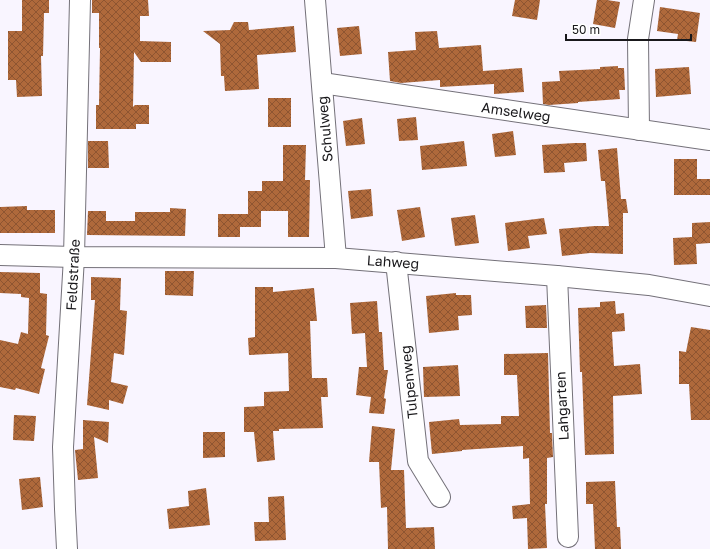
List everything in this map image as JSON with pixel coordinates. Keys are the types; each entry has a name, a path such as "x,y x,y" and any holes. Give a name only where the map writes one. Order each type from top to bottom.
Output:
{"street":[{"name":"Feldstraße","path":"67,549 63,447 74,257 80,0"},
{"name":"Schulweg","path":"315,0 336,258"},
{"path":"639,130 638,40 644,0"},
{"name":"Amselweg","path":"322,83 710,140"},
{"name":"Lahweg","path":"0,255 74,257 336,258 557,276 649,286 710,296"},
{"name":"Tulpenweg","path":"396,262 418,461 440,497"},
{"name":"Lahgarten","path":"557,276 568,537"}],"building":[{"path":"22,0 49,0 49,13 44,13 43,56 41,56 42,96 17,97 16,80 8,80 8,31 22,31"},
{"path":"92,0 148,0 149,16 140,16 140,41 171,42 171,62 141,62 134,52 133,107 135,105 149,105 149,124 136,124 136,129 96,129 96,105 99,105 99,13 92,13"},
{"path":"515,0 540,0 537,20 512,16"},
{"path":"597,0 620,2 615,28 593,24"},
{"path":"660,7 700,13 696,42 677,40 678,34 657,31"},
{"path":"234,22 248,22 249,30 294,26 296,52 257,55 259,89 225,91 224,76 221,76 220,44 203,31 230,30"},
{"path":"359,26 362,54 340,56 337,28"},
{"path":"437,31 439,48 481,45 483,71 522,68 524,92 494,94 494,84 440,87 440,80 401,83 390,81 388,52 416,50 415,32"},
{"path":"618,66 618,68 624,68 625,90 619,90 620,99 549,105 543,104 542,82 560,81 559,71 600,69 600,67"},
{"path":"689,67 691,94 656,97 655,69"},
{"path":"268,98 291,98 291,127 268,127"},
{"path":"416,117 418,140 399,141 397,119"},
{"path":"362,118 365,144 346,146 343,121"},
{"path":"513,131 516,155 495,157 492,134"},
{"path":"88,141 108,141 109,168 88,168"},
{"path":"464,141 467,166 422,170 420,146"},
{"path":"586,143 587,161 564,163 565,172 544,173 542,145"},
{"path":"283,145 306,145 305,180 310,180 309,237 288,237 288,211 261,211 261,227 240,227 240,237 218,237 218,214 248,214 248,191 262,191 262,181 283,181"},
{"path":"617,148 621,199 626,199 628,213 623,213 623,254 590,253 562,256 559,229 609,226 605,181 601,181 598,150"},
{"path":"674,159 697,159 697,179 710,179 710,195 674,195"},
{"path":"371,189 373,216 351,219 348,191"},
{"path":"27,206 27,210 55,210 55,233 0,233 0,207"},
{"path":"420,207 425,237 402,241 397,210"},
{"path":"170,208 186,209 185,236 87,235 88,211 106,211 106,221 135,221 135,212 170,212"},
{"path":"475,215 479,243 455,246 451,218"},
{"path":"544,218 547,234 528,236 530,248 508,251 505,223"},
{"path":"710,222 710,243 696,244 697,264 674,265 673,238 692,237 692,223"},
{"path":"165,271 194,271 193,296 165,295"},
{"path":"0,272 40,273 40,293 47,294 46,335 49,336 41,368 45,369 39,394 16,388 15,390 0,387 0,340 18,344 21,332 28,334 29,298 21,297 21,294 0,293"},
{"path":"91,277 121,278 120,310 127,311 124,355 114,353 111,382 128,386 123,404 109,400 109,410 87,405 95,300 91,300"},
{"path":"255,287 273,287 273,292 314,288 317,321 310,321 312,378 327,378 328,397 321,397 323,428 279,429 279,431 273,431 275,460 257,462 254,432 244,432 244,407 264,406 264,392 289,391 288,353 249,355 248,338 255,337"},
{"path":"456,293 456,295 471,295 472,315 458,316 459,330 429,333 426,296"},
{"path":"377,301 379,332 382,332 384,370 388,370 384,398 386,399 384,414 369,413 371,397 356,395 359,367 367,367 365,333 352,334 350,303"},
{"path":"615,301 616,314 624,313 625,331 612,332 614,366 640,364 642,394 613,396 614,454 585,455 578,308 600,307 600,302"},
{"path":"546,305 547,328 526,328 525,306"},
{"path":"691,327 710,330 710,420 691,420 689,384 679,384 679,351 686,352"},
{"path":"548,353 550,433 552,433 553,457 547,458 547,504 545,504 547,548 528,549 527,518 513,519 512,506 530,504 529,458 523,459 523,446 462,450 432,454 429,422 459,419 460,425 501,424 501,416 519,416 517,375 504,375 504,354"},
{"path":"458,365 460,396 424,397 423,367"},
{"path":"14,415 36,416 34,441 13,440"},
{"path":"83,420 109,422 108,443 94,437 98,478 78,480 75,450 83,449"},
{"path":"372,426 395,429 391,470 404,470 406,528 434,527 435,549 388,549 387,507 381,508 379,462 369,462"},
{"path":"203,432 225,432 225,457 203,458"},
{"path":"40,477 43,507 22,510 19,479"},
{"path":"615,481 617,527 620,527 621,549 595,549 593,504 586,504 586,482"},
{"path":"206,488 210,525 169,529 167,509 189,506 188,491"},
{"path":"284,496 286,540 255,541 254,522 269,522 268,497"}]}
